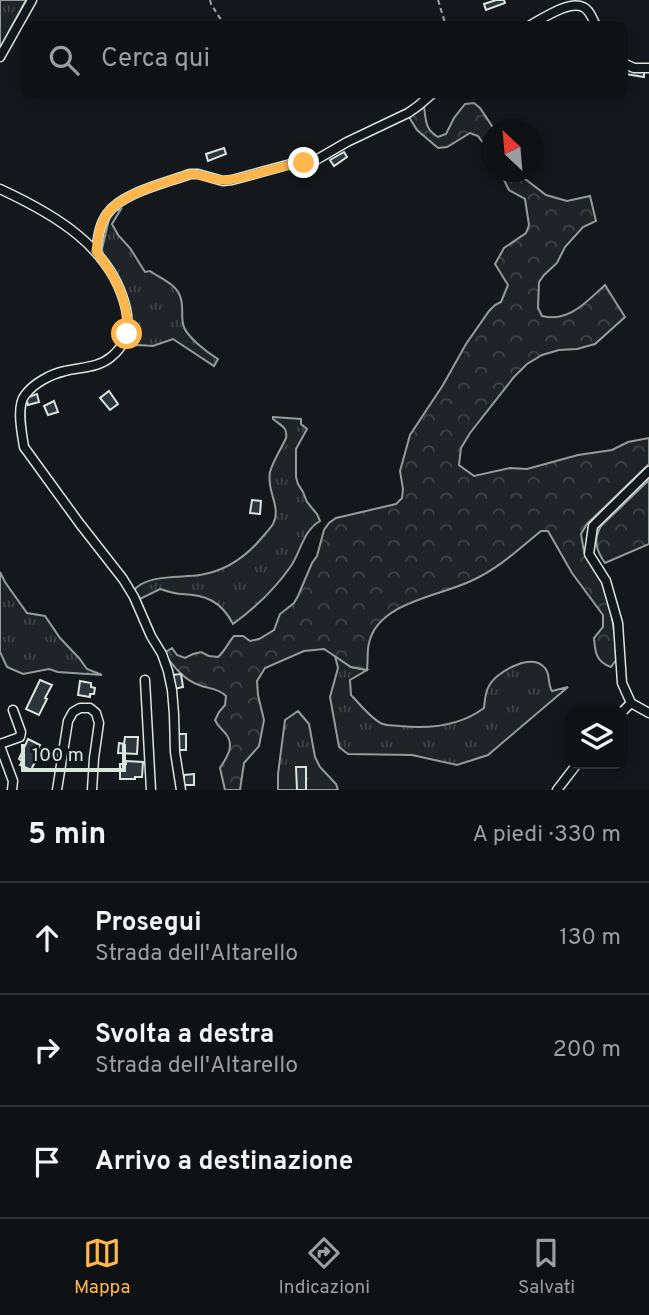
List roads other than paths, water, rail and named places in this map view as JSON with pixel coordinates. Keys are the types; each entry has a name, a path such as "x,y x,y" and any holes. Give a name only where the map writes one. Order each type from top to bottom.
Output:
{"street":[{"path":"0,57 32,0"},
{"path":"538,21 566,6 576,5 590,13 594,21"},
{"path":"628,65 649,68"},
{"path":"96,251 100,226 107,213 130,196 190,174 223,181 286,164 316,160 408,113 427,98"},
{"path":"0,189 70,229 96,251 120,288 128,320 127,334 121,346 102,363 50,376 25,394 20,410 24,447 123,579 162,654 172,690 175,752 181,790"},
{"path":"649,471 593,526 589,554 606,581 618,623 622,683 631,704 649,713"},
{"path":"145,680 151,790"},
{"path":"57,790 68,721 73,712 80,708 89,708 96,713 99,723 92,790"},
{"path":"12,790 13,781 0,745 20,737 21,732 13,710"},
{"path":"557,790 573,769"}]}
